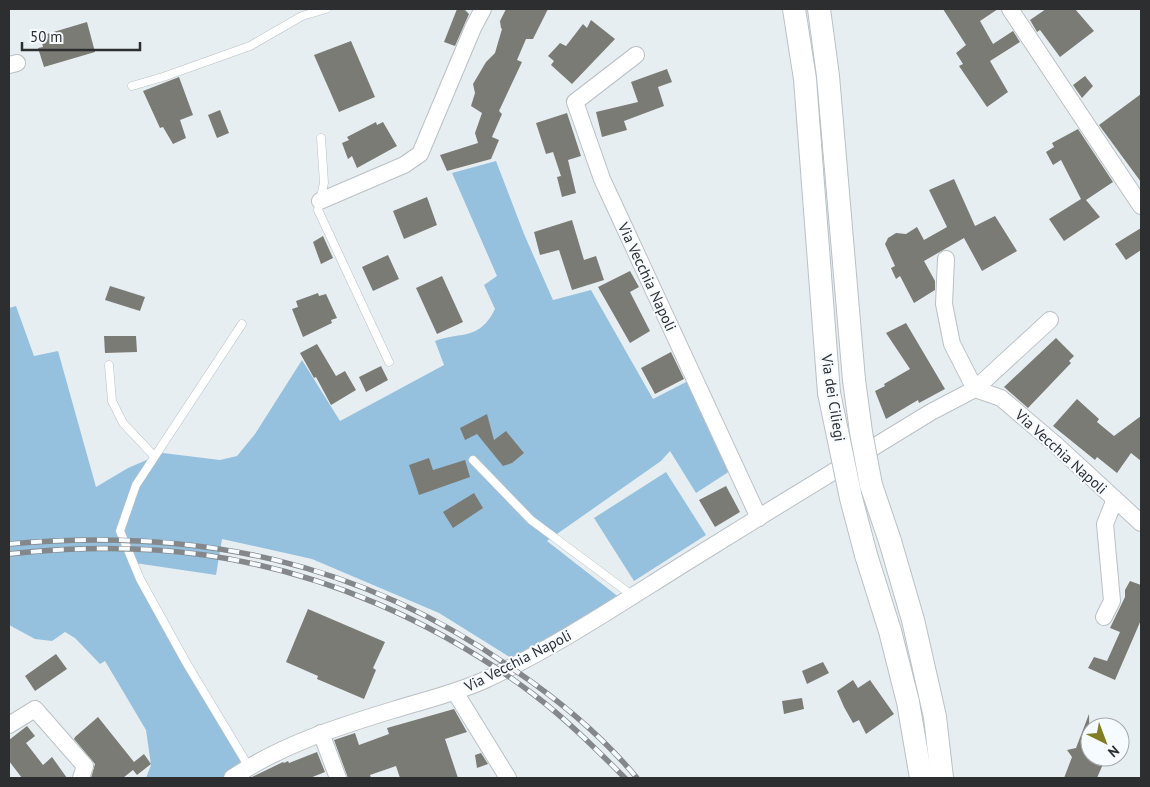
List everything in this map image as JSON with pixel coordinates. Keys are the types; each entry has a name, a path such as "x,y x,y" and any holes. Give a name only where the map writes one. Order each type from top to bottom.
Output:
{"main road":[{"name":"Via dei Ciliegi","path":"794,9 804,79 829,393 849,488 866,555 893,640 908,702 921,778"},
{"name":"Via dei Ciliegi","path":"819,9 828,76 860,432 871,485 890,541 913,620 933,707 942,778"}],"street":[{"path":"320,201 404,165 420,154 465,46 483,9"},
{"path":"1010,9 1141,206"},
{"name":"Via Vecchia Napoli","path":"636,55 575,102 602,179 759,518"},
{"path":"946,259 944,304 952,344 975,389"},
{"name":"Via Vecchia Napoli","path":"232,778 252,772 282,749 321,733 455,692 486,680 535,656 931,412 975,389 1050,320"},
{"name":"Via Vecchia Napoli","path":"975,389 1001,398 1055,444 1141,523"},
{"path":"1104,617 1112,601 1105,524 1115,500"},
{"path":"455,692 508,778"},
{"path":"9,725 35,709 85,766 81,778"},
{"path":"321,733 338,778"}],"lane":[{"path":"132,86 250,46 302,16 326,9"},
{"path":"321,138 324,183 318,210 389,362"},
{"path":"242,324 136,485 120,531 140,579 187,664 252,772"},
{"path":"109,366 112,401 123,423 154,456"},
{"path":"473,460 531,520 633,596"}],"shaded area":[{"path":"496,161 524,234 553,300 591,290 653,399 688,381 730,471 696,493 670,451 661,461 547,541 620,598 513,659 439,613 312,559 222,539 216,575 128,562 162,628 240,760 241,766 224,778 146,778 151,765 146,730 105,661 100,664 75,638 65,632 52,641 35,639 9,625 9,308 16,306 34,356 58,351 96,487 128,468 163,453 220,460 237,456 255,434 302,360 340,421 444,365 435,341 476,331 483,326 495,309 484,285 497,276 452,173"},
{"path":"666,472 706,535 634,581 594,518"}],"building":[{"path":"457,9 464,9 469,14 455,46 444,42"},
{"path":"506,9 548,9 533,39 526,39 517,60 522,62 499,111 502,114 492,137 499,140 491,159 447,171 440,155 478,143 475,133 482,113 471,106 475,93 473,84 486,62 495,53 502,29 500,21"},
{"path":"943,9 998,9 980,21 993,44 1013,31 1020,42 990,61 1008,92 987,107 959,66 963,64 956,53 966,45"},
{"path":"1046,9 1075,9 1094,31 1060,57 1040,30 1037,32 1030,20"},
{"path":"591,20 615,39 572,84 551,65 554,61 548,56 560,43 566,46 583,24 587,28"},
{"path":"87,22 95,52 44,67 38,48 43,47 40,36"},
{"path":"351,41 375,97 339,112 314,55"},
{"path":"667,69 672,82 658,87 664,106 624,121 627,130 602,137 596,112 638,102 631,82"},
{"path":"1085,76 1093,86 1082,98 1073,85"},
{"path":"179,77 193,115 180,120 186,138 173,144 163,127 160,128 143,91"},
{"path":"1141,94 1141,182 1099,125"},
{"path":"220,110 229,133 217,138 208,115"},
{"path":"567,113 581,156 568,160 576,193 562,197 557,177 561,176 553,152 546,154 536,123"},
{"path":"376,122 377,125 383,122 397,146 357,168 352,156 348,159 342,143 349,140 347,137"},
{"path":"1078,129 1113,182 1086,200 1100,217 1064,241 1049,219 1081,199 1061,160 1053,165 1046,152 1054,147 1052,143"},
{"path":"954,179 975,226 995,216 1017,251 982,271 964,238 924,261 935,281 935,290 914,303 900,276 896,279 891,268 895,266 885,244 888,238 896,233 906,234 917,227 924,240 947,227 929,190"},
{"path":"427,197 437,225 404,239 393,211"},
{"path":"572,220 584,260 596,256 604,280 572,290 559,250 540,255 534,232"},
{"path":"1141,228 1141,250 1126,260 1115,244"},
{"path":"323,236 333,258 321,264 313,242"},
{"path":"388,255 399,279 373,291 362,267"},
{"path":"630,271 639,287 630,292 650,331 630,343 598,287"},
{"path":"442,276 463,322 437,334 416,288"},
{"path":"110,286 145,297 140,311 105,300"},
{"path":"318,293 319,296 326,294 337,318 331,320 332,323 303,337 292,309 298,307 296,301"},
{"path":"906,323 945,389 919,403 918,400 886,419 875,391 910,369 886,333"},
{"path":"104,336 136,336 137,352 105,353"},
{"path":"1056,338 1074,356 1069,361 1071,363 1028,408 1004,387"},
{"path":"317,344 336,376 345,371 356,390 331,405 300,353"},
{"path":"671,352 684,379 655,394 641,368"},
{"path":"381,366 388,380 366,392 359,377"},
{"path":"1077,399 1099,419 1097,422 1114,436 1141,416 1141,461 1131,453 1117,473 1097,457 1095,460 1053,426"},
{"path":"487,414 494,440 506,431 524,453 512,463 503,466 477,434 465,440 460,428"},
{"path":"429,458 433,470 465,460 470,477 419,495 409,465"},
{"path":"726,486 740,512 715,527 699,500"},
{"path":"474,493 483,508 453,528 443,512"},
{"path":"1130,581 1141,585 1141,620 1115,680 1088,668 1094,657 1107,661 1120,632 1110,628 1125,597 1125,590"},
{"path":"308,609 385,642 373,668 376,670 364,699 317,679 318,676 286,662"},
{"path":"56,654 67,669 35,691 25,676"},
{"path":"823,662 829,673 807,684 802,671"},
{"path":"853,680 858,688 870,680 894,714 866,734 859,720 853,723 837,691"},
{"path":"802,698 804,709 784,714 782,701"},
{"path":"454,709 467,732 445,739 458,778 400,778 396,766 370,775 371,778 348,778 334,740 355,733 359,745 389,734 387,728"},
{"path":"98,717 134,762 144,754 151,764 137,775 133,770 123,778 91,778 95,764 74,739"},
{"path":"27,726 35,736 26,743 43,765 52,757 67,778 22,778 9,761 9,740"},
{"path":"1080,738 1080,767 1102,767 1097,778 1064,778 1072,757 1067,750 1076,748"},
{"path":"317,752 325,772 310,778 250,778 283,762 288,761 289,763"},
{"path":"481,753 488,764 477,768 475,755"}],"railway":[{"path":"9,544 78,540 146,541 211,548 275,560 337,578 398,602 457,633 516,671 580,720 610,748 637,778"},
{"path":"9,554 107,549 181,552 249,563 336,587 418,623 458,644 496,668 533,694 557,714 625,778"}]}
